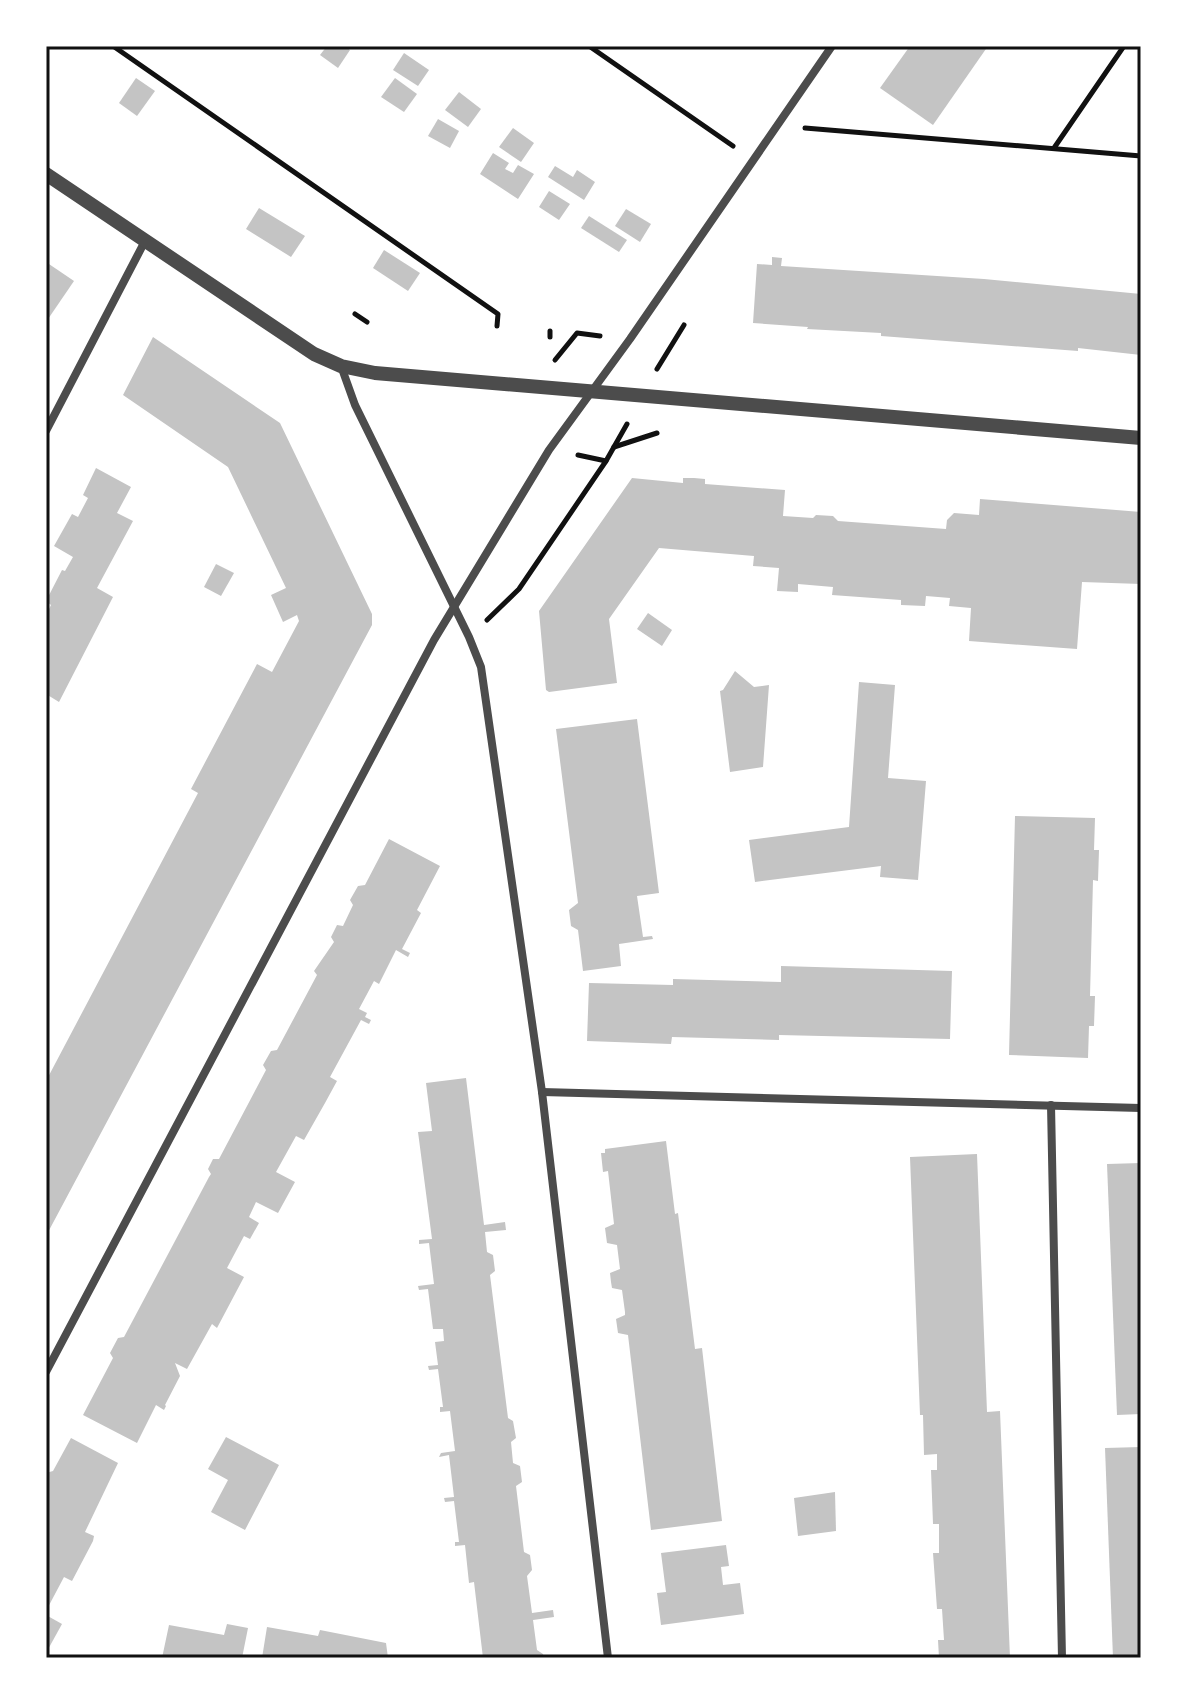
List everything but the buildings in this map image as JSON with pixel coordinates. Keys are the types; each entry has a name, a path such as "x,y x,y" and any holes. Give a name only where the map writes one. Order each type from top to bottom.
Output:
{"street":[{"path":"46,1372 434,640 549,450 832,46"},
{"path":"46,174 314,354 341,366 375,373 1141,438"},
{"path":"46,431 145,241"},
{"path":"341,366 355,405 481,667 542,1092 608,1658"},
{"path":"542,1092 1141,1108"},
{"path":"1051,1105 1062,1658"}],"path":[{"path":"113,46 498,314 497,326"},
{"path":"589,46 753,160"},
{"path":"1054,149 1124,46"},
{"path":"776,126 1141,156"},
{"path":"355,314 367,322"},
{"path":"469,637 519,589 613,448 684,325"},
{"path":"613,448 657,433"}]}
